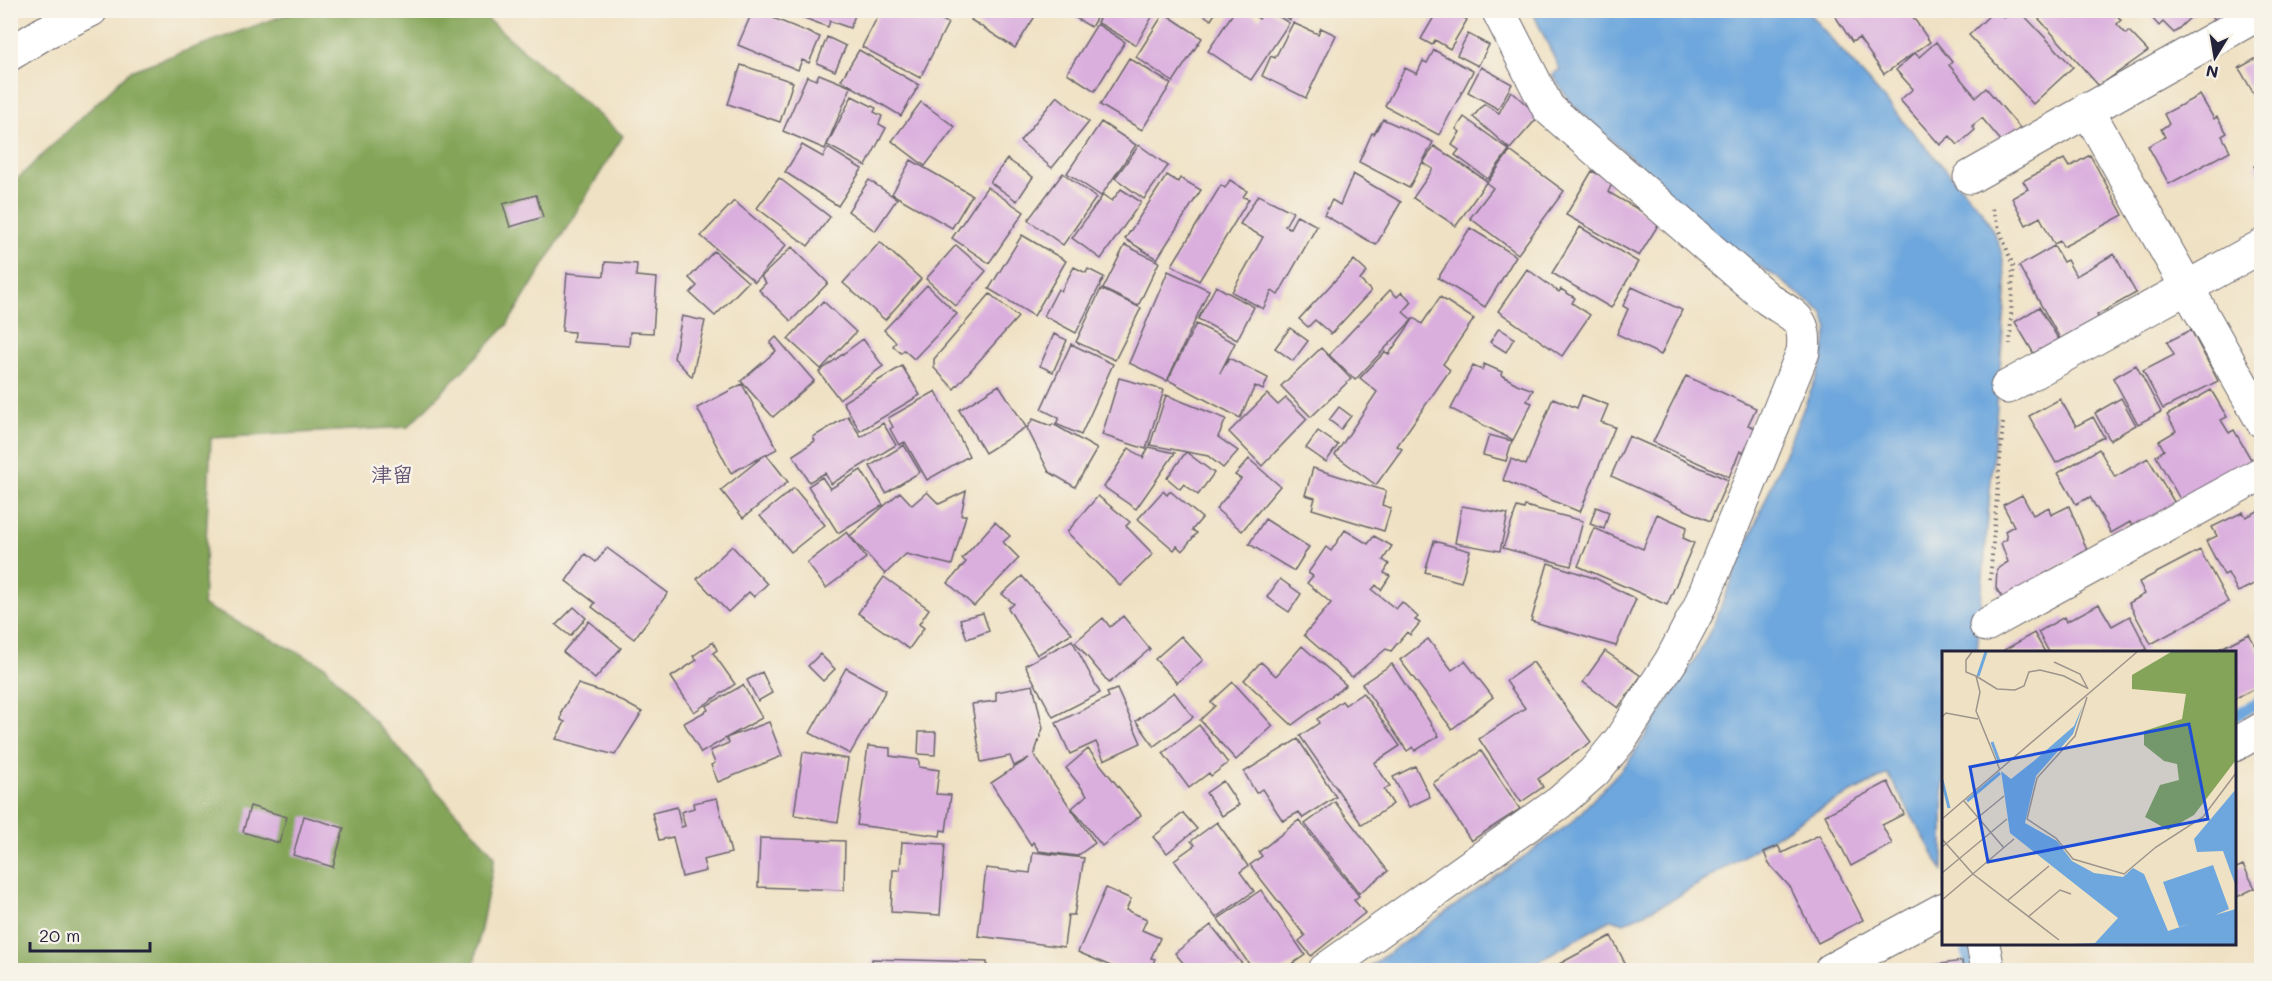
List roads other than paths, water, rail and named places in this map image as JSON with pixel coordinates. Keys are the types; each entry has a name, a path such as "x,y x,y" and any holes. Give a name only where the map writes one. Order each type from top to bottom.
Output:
{"street":[{"path":"10,54 44,33 91,10"},
{"path":"1325,970 1560,802 1594,772 1622,740 1671,662 1699,608 1803,352 1806,332 1799,321 1768,299 1548,108 1497,10"},
{"path":"1970,177 2262,12"},
{"path":"2087,109 2262,421"},
{"path":"2007,387 2262,246"},
{"path":"1986,626 2262,473"},
{"path":"2236,744 2262,729"},
{"path":"1831,970 1942,910"},
{"path":"1983,945 1988,970"}],"water":[{"path":"1532,11 1807,11 1982,211 1994,232 2005,270 2006,294 1977,651 1942,651 1942,869 1888,774 1818,810 1674,899 1624,923 1612,919 1522,970 1365,970 1571,823 1628,762 1697,656 1714,623 1821,365 1828,328 1822,312 1775,276 1726,245 1570,102 1552,74 1560,70"}],"waterway":[{"path":"2236,715 2262,701"},
{"path":"1966,945 1971,970"}],"district":[{"name":"津留","path":"392,473"}]}
